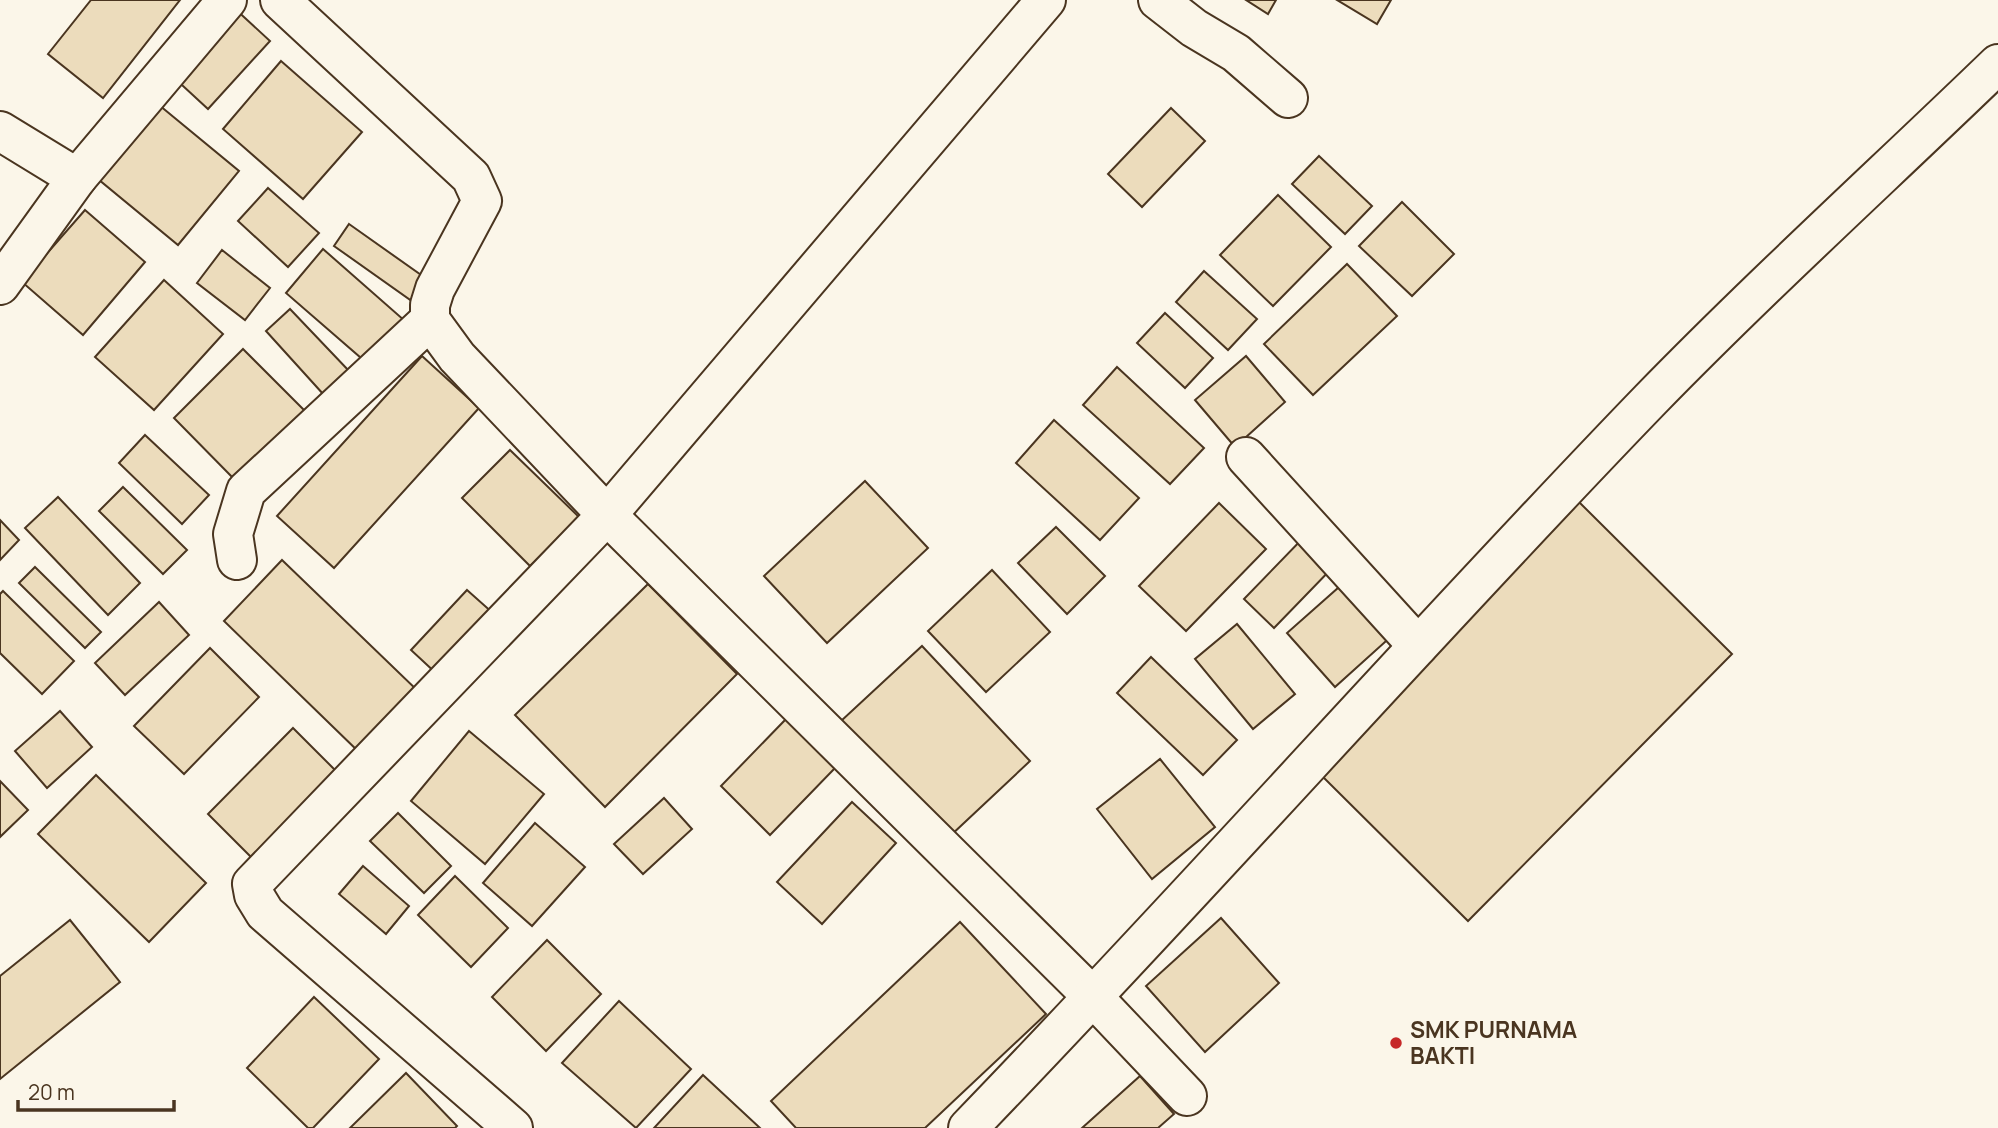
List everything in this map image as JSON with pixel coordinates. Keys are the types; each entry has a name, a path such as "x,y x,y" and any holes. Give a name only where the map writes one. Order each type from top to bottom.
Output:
{"street":[{"path":"0,285 77,178 227,0"},
{"path":"237,561 233,534 246,491 430,320 435,289 480,209 481,193 471,177 280,0"},
{"path":"513,1128 265,913 254,895 252,884 607,515 1046,0"},
{"path":"1158,0 1194,28 1236,54 1288,98"},
{"path":"968,1128 1094,998 1418,646 1653,397 1998,64"},
{"path":"0,131 77,178"},
{"path":"430,320 457,357 607,515 1094,998 1187,1097"},
{"path":"1246,457 1418,646"}],"building":[{"path":"91,0 180,0 103,98 48,54"},
{"path":"1246,0 1276,0 1268,14"},
{"path":"1337,0 1391,0 1377,24"},
{"path":"232,6 270,41 208,109 170,74"},
{"path":"281,61 362,132 303,199 223,129"},
{"path":"159,105 239,171 178,245 98,179"},
{"path":"1171,108 1205,141 1142,207 1108,174"},
{"path":"1319,156 1372,206 1345,234 1292,184"},
{"path":"268,188 319,233 288,267 238,221"},
{"path":"1278,195 1331,247 1273,306 1220,255"},
{"path":"1402,202 1454,254 1412,296 1359,246"},
{"path":"85,210 145,262 83,335 22,282"},
{"path":"349,224 431,282 416,304 334,246"},
{"path":"323,249 405,321 368,364 286,293"},
{"path":"222,250 270,288 245,320 197,283"},
{"path":"1347,264 1397,316 1313,395 1264,344"},
{"path":"1204,271 1257,319 1228,350 1176,302"},
{"path":"164,280 223,334 154,410 95,357"},
{"path":"290,309 350,372 324,395 266,331"},
{"path":"1165,313 1213,358 1185,388 1137,343"},
{"path":"243,349 307,413 237,482 174,418"},
{"path":"422,356 479,408 334,568 277,516"},
{"path":"1246,356 1285,402 1235,447 1195,400"},
{"path":"1117,367 1204,448 1170,484 1083,405"},
{"path":"1054,420 1139,498 1100,540 1016,463"},
{"path":"145,435 209,495 182,524 119,463"},
{"path":"510,450 579,517 530,566 462,498"},
{"path":"865,481 928,548 827,643 764,576"},
{"path":"123,487 187,550 163,574 99,511"},
{"path":"58,497 140,583 108,615 25,528"},
{"path":"1579,502 1732,654 1468,921 1315,769"},
{"path":"1219,503 1266,549 1186,631 1139,586"},
{"path":"0,520 19,540 0,560"},
{"path":"1056,527 1105,576 1067,614 1018,563"},
{"path":"1307,534 1337,563 1274,628 1244,599"},
{"path":"282,560 420,693 362,755 224,621"},
{"path":"35,567 101,632 85,648 19,583"},
{"path":"992,570 1050,632 986,692 928,631"},
{"path":"1347,580 1395,633 1335,687 1287,633"},
{"path":"648,584 737,674 605,807 515,715"},
{"path":"467,590 494,614 438,675 411,650"},
{"path":"3,591 74,661 42,694 0,653 0,594"},
{"path":"159,602 189,635 125,695 95,663"},
{"path":"1237,624 1295,694 1253,729 1195,659"},
{"path":"922,646 1030,761 949,837 841,721"},
{"path":"210,648 259,697 184,774 134,726"},
{"path":"1151,657 1237,740 1203,775 1117,693"},
{"path":"60,711 92,747 47,788 15,751"},
{"path":"786,719 836,767 770,835 721,786"},
{"path":"293,728 336,771 251,857 208,814"},
{"path":"469,731 544,794 485,864 411,801"},
{"path":"1160,759 1215,827 1152,879 1097,809"},
{"path":"96,775 206,883 149,942 38,834"},
{"path":"0,781 28,810 0,837"},
{"path":"664,798 692,829 643,874 614,844"},
{"path":"852,802 896,843 822,924 777,882"},
{"path":"398,813 451,866 424,893 370,841"},
{"path":"535,823 585,867 532,926 483,883"},
{"path":"363,866 409,906 386,934 339,894"},
{"path":"455,876 508,928 471,967 418,915"},
{"path":"1221,918 1279,983 1205,1052 1146,986"},
{"path":"70,920 120,982 0,1079 0,976"},
{"path":"960,922 1046,1014 925,1128 796,1128 771,1101"},
{"path":"547,940 601,994 546,1051 492,997"},
{"path":"314,997 379,1059 313,1128 308,1128 247,1068"},
{"path":"619,1001 691,1069 636,1128 562,1063"},
{"path":"406,1073 457,1126 455,1128 350,1128"},
{"path":"703,1075 760,1128 654,1128"},
{"path":"1140,1076 1174,1114 1158,1128 1082,1128"}],"place":[{"name":"SMK PURNAMA BAKTI","path":"1396,1043"}]}
